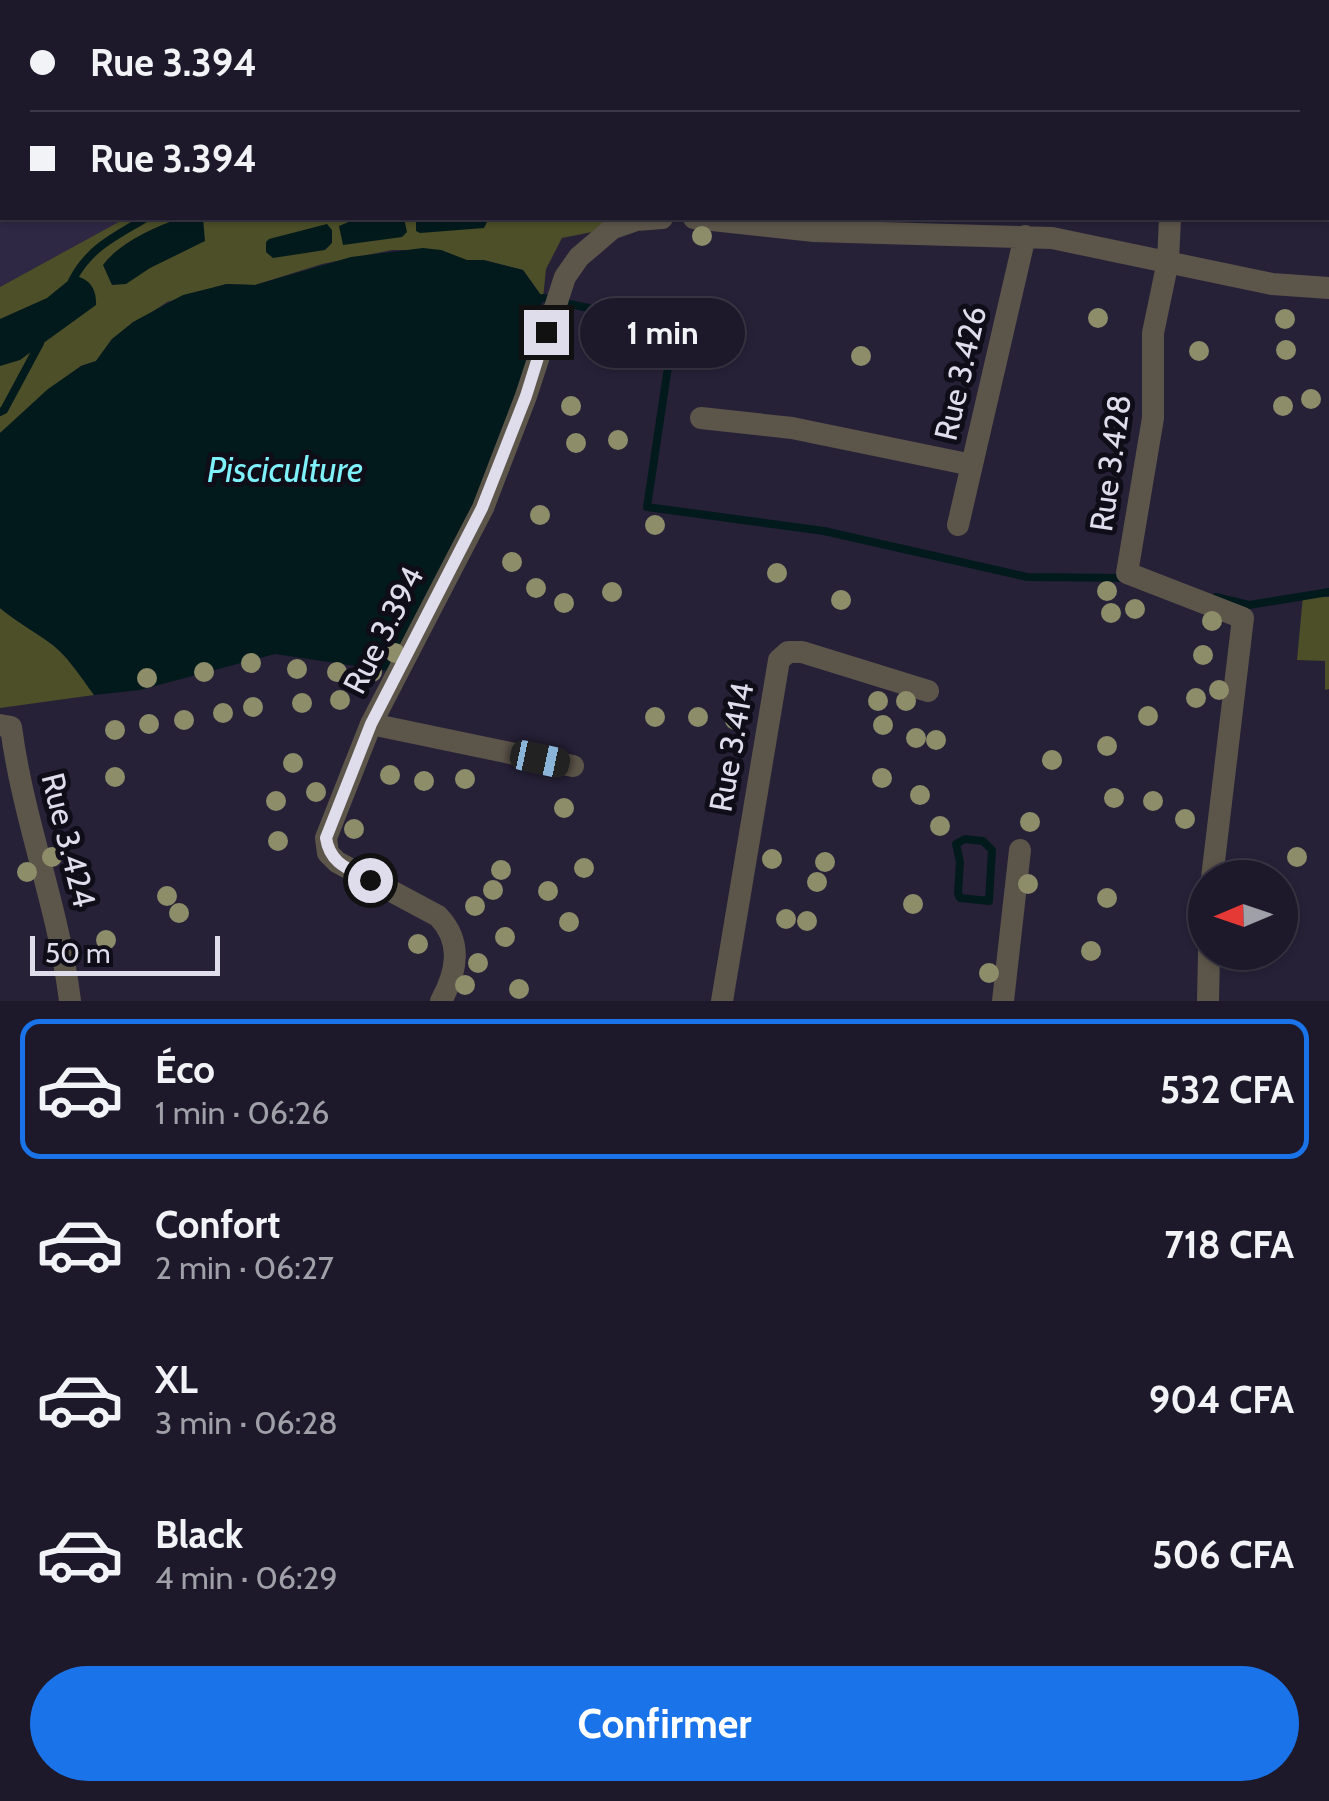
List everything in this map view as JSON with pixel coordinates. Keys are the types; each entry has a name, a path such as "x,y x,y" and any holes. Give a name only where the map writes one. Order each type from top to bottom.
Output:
{"street":[{"name":"Rue 3.394","path":"440,1001 456,965 449,927 438,916 336,862 328,853 326,838 371,724 482,508 526,396 565,277 596,241 613,228 636,220"},
{"path":"735,220 1026,236 1272,284 1329,288"},
{"name":"Rue 3.428","path":"1170,220 1168,261 1156,306 1152,418 1128,573 1243,618 1214,860"},
{"name":"Rue 3.426","path":"958,525 1026,236"},
{"path":"701,418 792,428 972,465"},
{"name":"Rue 3.414","path":"722,1001 779,660 788,652 802,652 928,692"},
{"path":"371,724 574,766"},
{"name":"Rue 3.424","path":"6,726 64,950 70,1001"},
{"path":"1003,1001 1020,850"},
{"path":"1208,1001 1209,970"}],"shaded area":[{"path":"0,220 122,220 0,287"}],"green space":[{"path":"122,220 649,220 562,238 546,269 543,298 523,270 484,260 467,261 441,250 392,250 322,264 255,285 226,284 167,302 112,339 96,361 81,366 0,433 0,287"},
{"path":"1303,596 1329,597 1329,689 1325,690 1325,661 1297,660"},
{"path":"0,608 60,652 94,695 0,708"}],"water":[{"path":"175,220 203,220 205,241 126,284 112,285 103,265 118,250"},
{"path":"353,220 404,220 407,232 402,237 343,245 339,226"},
{"path":"416,220 488,220 484,228 416,231"},
{"path":"327,224 332,230 332,243 325,250 273,258 266,252 269,239"},
{"name":"Pisciculture","path":"423,248 523,270 543,298 527,375 498,454 395,672 275,654 140,690 94,695 60,652 0,608 0,433 48,389 81,366 96,361 112,339 133,322 183,295 227,284 255,285 351,257"},
{"path":"74,276 91,286 96,305 20,360 0,366 0,319 47,298"}],"waterway":[{"path":"72,281 94,252 143,220"},
{"path":"543,298 674,327 647,507 824,531 1027,577 1124,578"},
{"path":"0,412 40,343"},
{"path":"1216,597 1249,605 1329,592"},
{"path":"965,839 983,841 992,850 989,901 960,898 958,893 960,862 956,844 965,839"}],"route":[{"path":"370,880 336,862 328,853 326,838 371,724 482,508 526,396 546,332"}]}
